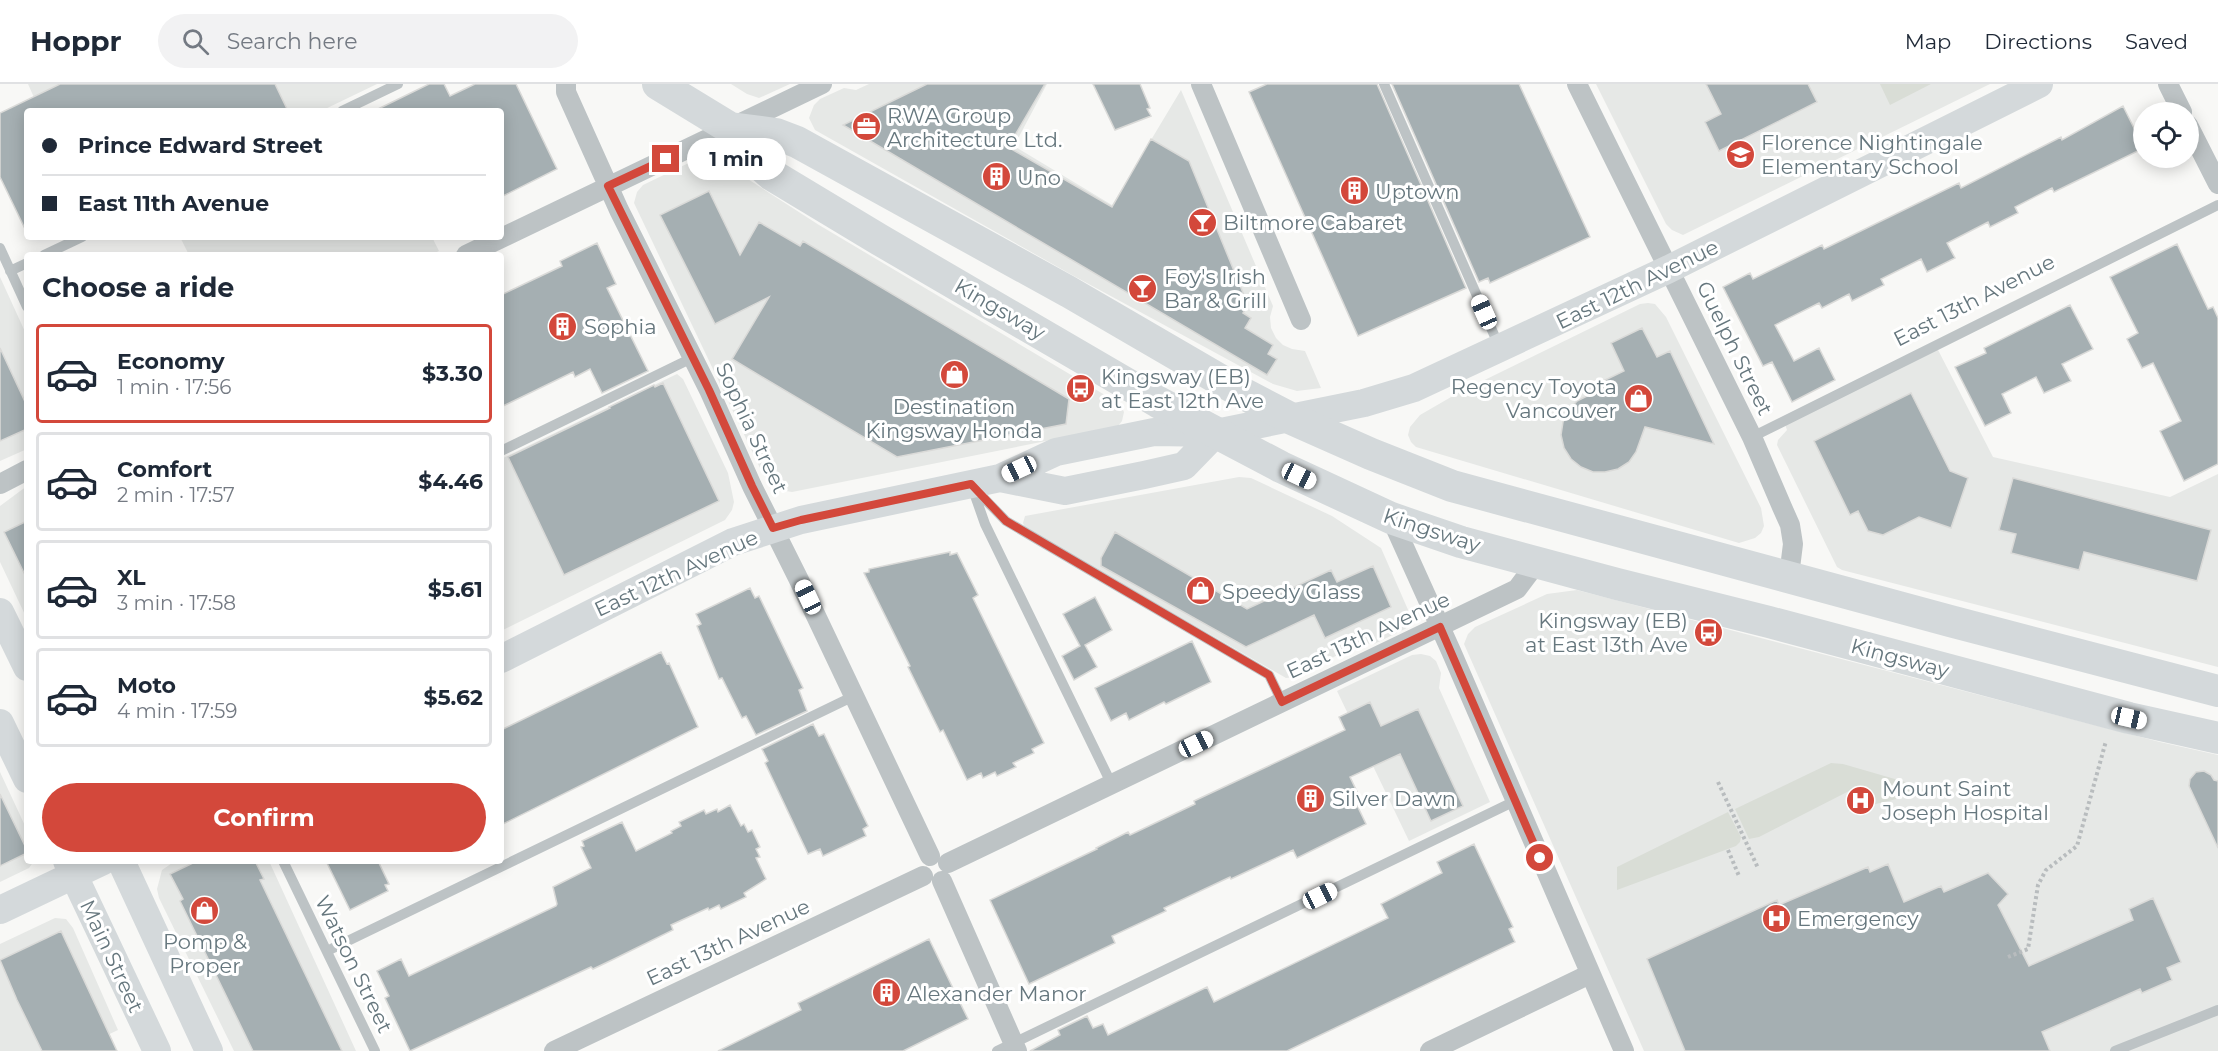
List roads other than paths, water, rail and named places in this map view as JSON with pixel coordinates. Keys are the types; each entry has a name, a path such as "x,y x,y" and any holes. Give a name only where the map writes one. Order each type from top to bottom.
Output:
{"main road":[{"name":"Kingsway","path":"658,84 730,128 776,134 797,142 1070,292 1292,419 1452,486 2218,691"},
{"name":"Kingsway","path":"730,128 744,150 772,175 1158,402 1281,467 1390,518 1461,542 2017,689 2218,738"}],"street":[{"name":"Sophia Street","path":"566,84 566,92 608,186 854,696 940,867 1009,1049"},
{"path":"504,237 822,84"},
{"path":"1202,84 1302,320"},
{"name":"Guelph Street","path":"1577,84 1752,437 1790,525 1793,544 1789,576"},
{"name":"East 12th Avenue","path":"504,657 695,561 743,538 773,528 1000,478 1056,452 1078,447 1154,432 1216,433 1364,403 1414,388 1669,269 2039,84"},
{"path":"2168,84 2177,102"},
{"path":"2199,147 2218,184"},
{"path":"472,252 497,240"},
{"name":"East 12th Avenue","path":"1000,478 1065,491 1184,466 1216,433"},
{"path":"0,483 24,471"},
{"path":"1390,518 1440,627 1624,1051"},
{"name":"East 13th Avenue","path":"554,1051 923,876 923,862 940,867 1517,589 1538,561"},
{"path":"0,612 24,661"},
{"path":"0,723 24,773"},
{"path":"0,910 70,868 89,864"},
{"path":"122,864 209,1051"},
{"name":"Main Street","path":"70,868 157,1051"},
{"path":"1430,1051 1590,974"}],"lane":[{"path":"348,108 398,84"},
{"path":"1384,84 1501,349"},
{"name":"East 13th Avenue","path":"1752,437 2218,205"},
{"path":"50,252 75,240"},
{"path":"0,248 24,301"},
{"path":"10,271 24,264"},
{"path":"504,450 692,358"},
{"path":"971,484 1006,521 1269,675 1282,702"},
{"path":"971,484 985,524 1112,785"},
{"path":"327,951 854,696"},
{"path":"1009,1049 1515,801"},
{"name":"Watson Street","path":"284,864 375,1051"},
{"path":"2115,1051 2218,1010"}],"place":[{"name":"RWA Group Architecture Ltd.","path":"866,127"},
{"name":"Florence Nightingale Elementary School","path":"1740,154"},
{"name":"Uno","path":"996,177"},
{"name":"Uptown","path":"1354,191"},
{"name":"Biltmore Cabaret","path":"1202,222"},
{"name":"Foy's Irish Bar & Grill","path":"1143,288"},
{"name":"Sophia","path":"563,326"},
{"name":"Destination Kingsway Honda","path":"954,375"},
{"name":"Kingsway (EB) at East 12th Ave","path":"1080,388"},
{"name":"Regency Toyota Vancouver","path":"1638,398"},
{"name":"Speedy Glass","path":"1201,591"},
{"name":"Kingsway (EB) at East 13th Ave","path":"1709,632"},
{"name":"Silver Dawn","path":"1311,798"},
{"name":"Mount Saint Joseph Hospital","path":"1861,800"},
{"name":"Pomp & Proper","path":"205,910"},
{"name":"Emergency","path":"1776,918"},
{"name":"Alexander Manor","path":"886,993"}]}
